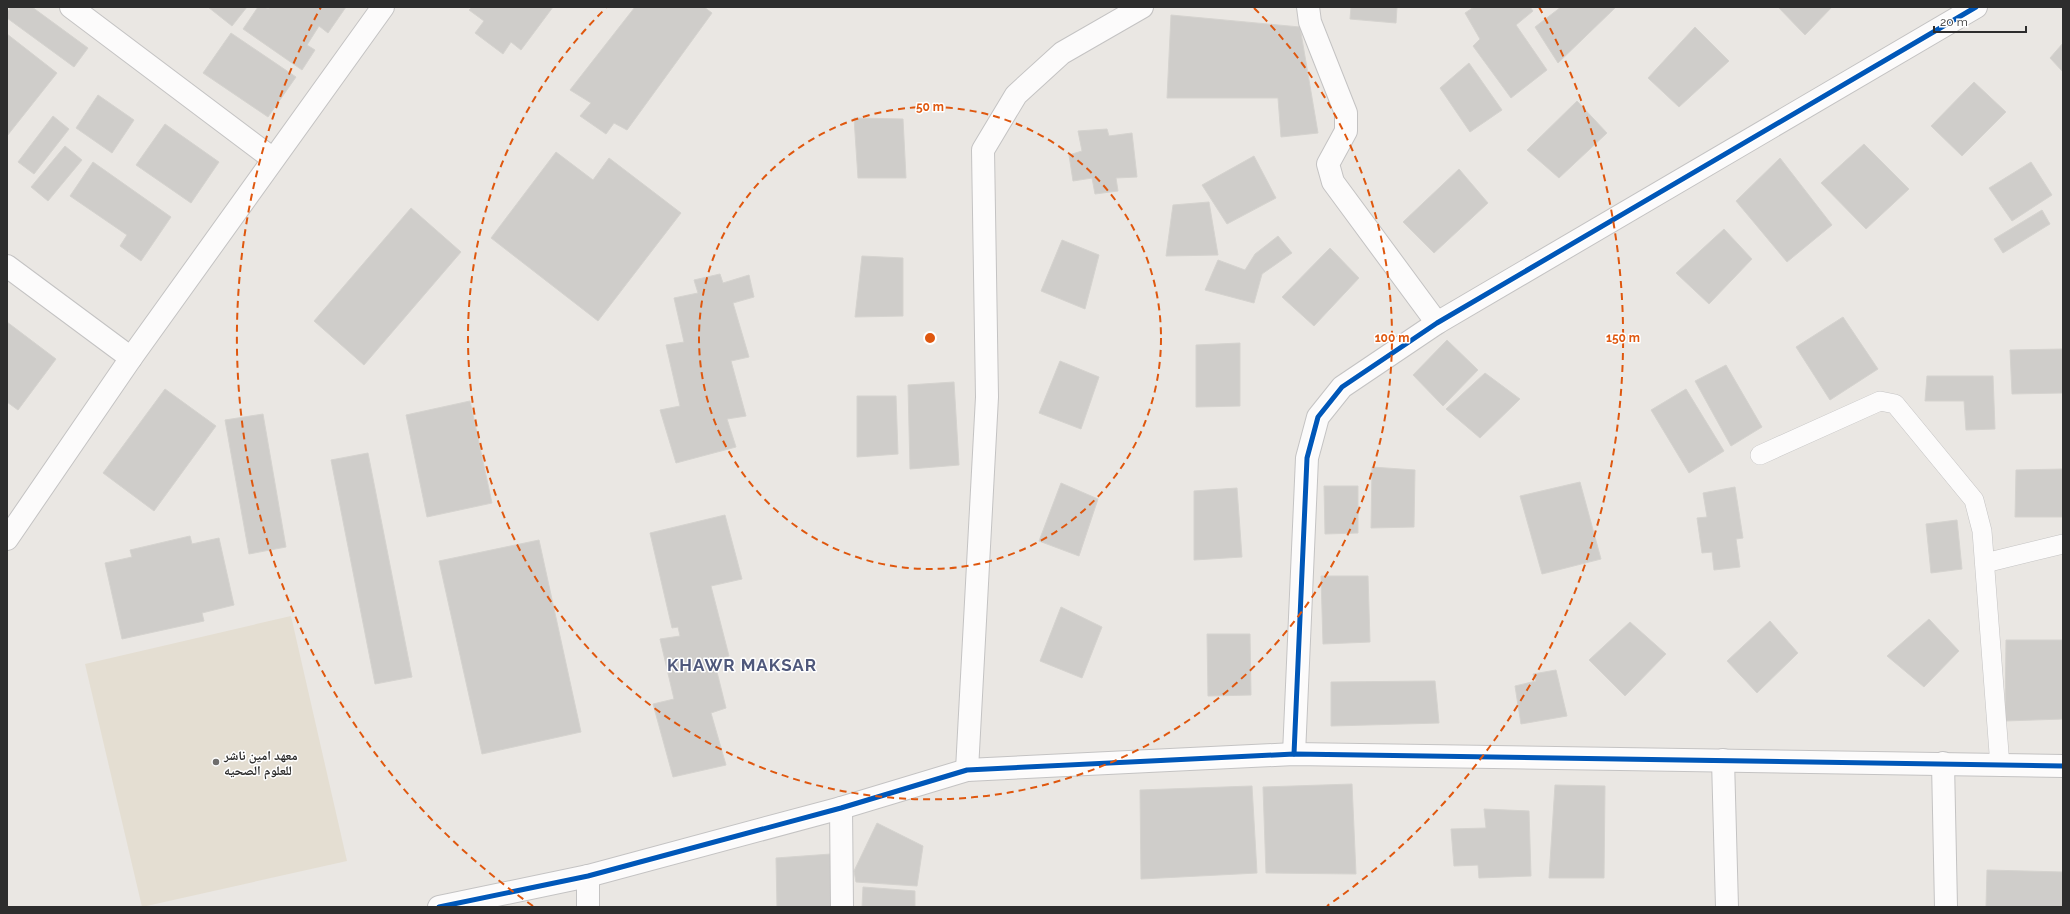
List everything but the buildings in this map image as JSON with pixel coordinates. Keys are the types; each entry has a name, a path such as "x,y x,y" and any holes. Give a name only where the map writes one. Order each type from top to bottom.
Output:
{"street":[{"path":"71,7 273,159"},
{"path":"7,538 131,358 383,7"},
{"path":"967,770 987,397 983,150 1016,95 1062,53 1142,7"},
{"path":"1308,7 1310,22 1346,113 1346,131 1328,164 1333,182 1437,322"},
{"path":"1294,754 1307,458 1318,418 1342,387 1437,322 1976,7"},
{"path":"7,266 131,358"},
{"path":"439,907 588,876 841,808 967,770 1294,754 2063,766"},
{"path":"1723,760 1727,907"},
{"path":"1943,763 1946,907"},
{"path":"841,808 842,907"},
{"path":"588,876 588,907"}],"lane":[{"path":"1760,455 1880,401 1895,404 1974,500 1982,531 2000,766"},
{"path":"1984,563 2063,544"}],"shaded area":[{"name":"معهد امين ناشر للعلوم الصحيه","path":"291,616 347,861 142,907 85,664"}],"cycle path":[{"path":"1294,754 1307,458 1318,417 1342,387 1437,323 1976,7"},
{"path":"439,907 588,876 841,808 967,770 1294,754 2063,766"}],"place":[{"name":"معهد امين ناشر للعلوم الصحيه","path":"216,762"}],"district":[{"name":"KHAWR MAKSAR","path":"742,665"}]}
